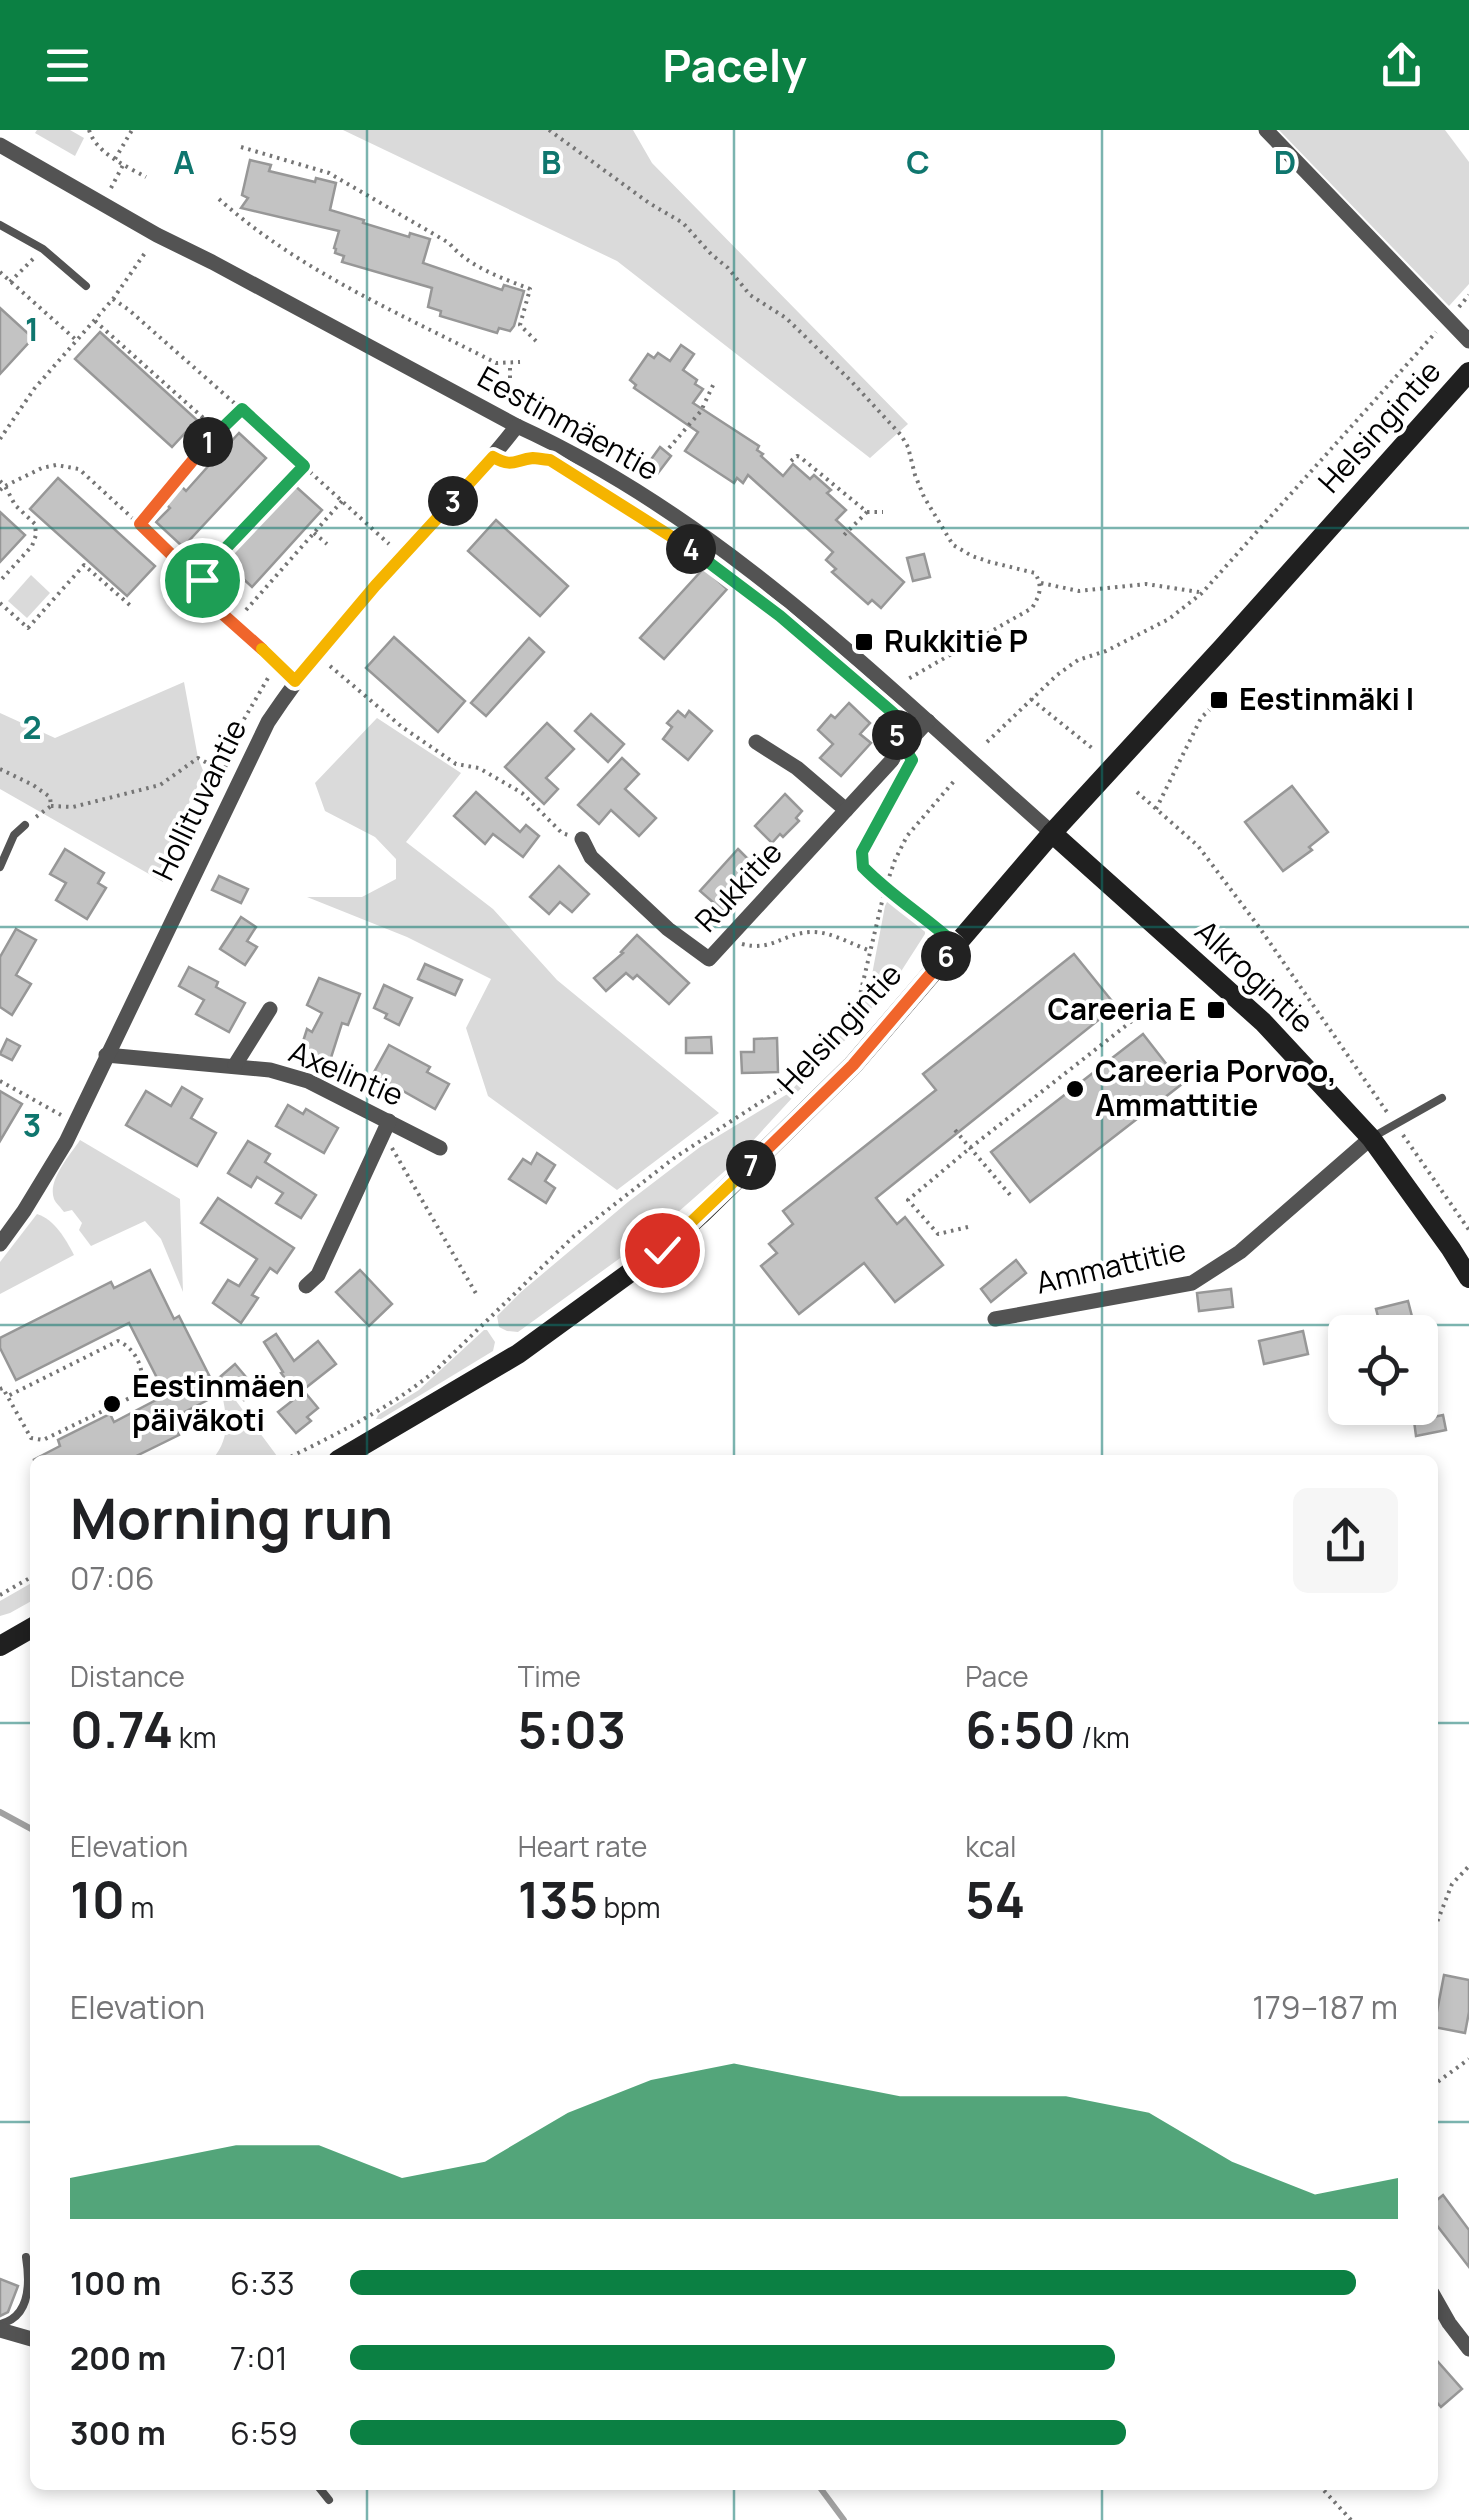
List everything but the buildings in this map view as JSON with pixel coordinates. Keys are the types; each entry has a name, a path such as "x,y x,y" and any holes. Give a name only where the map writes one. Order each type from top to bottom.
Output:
{"main road":[{"name":"Helsingintie","path":"346,1455 518,1354 662,1250 702,1213 853,1065 1052,834 1469,372"},
{"name":"Alkrogintie","path":"1052,834 1263,1022 1371,1138 1469,1278"},
{"path":"0,1646 30,1629"}],"street":[{"path":"1266,130 1469,341"},
{"name":"Eestinmäentie","path":"0,145 100,204 580,458 638,493 709,540 796,606 1052,834"},
{"name":"Hollituvantie","path":"0,1244 66,1142 268,722 295,681 517,426"},
{"path":"180,576 295,681"},
{"name":"Rukkitie","path":"582,839 591,857 668,929 710,959 928,722"},
{"path":"756,742 797,768 846,810"},
{"path":"235,1065 270,1009"},
{"name":"Axelintie","path":"106,1055 235,1065 308,1080 440,1148"},
{"path":"306,1286 318,1275 388,1121"},
{"name":"Ammattitie","path":"995,1320 1192,1283 1240,1252 1371,1138"},
{"path":"1438,2304 1469,2350"},
{"path":"0,2327 30,2338"}],"lane":[{"path":"0,224 43,249 86,286"},
{"path":"0,867 14,835 26,825"},
{"path":"1371,1138 1442,1098"},
{"path":"0,2327 18,2316 23,2304 30,2282 26,2256"},
{"path":"321,2490 329,2500"}],"path":[{"path":"88,130 92,142 146,177"},
{"path":"115,159 132,130"},
{"path":"549,130 649,204 684,223 750,295 786,318 851,382 901,435 924,497 953,545 972,556 1036,573 1040,595 1032,608 908,679"},
{"path":"241,147 329,172 448,243 458,255 530,289 520,325 536,341"},
{"path":"100,204 123,164"},
{"path":"219,199 301,262 496,362 520,362"},
{"path":"0,440 34,389 112,299 157,235"},
{"path":"10,282 43,249"},
{"path":"0,272 76,340"},
{"path":"987,742 1057,674 1078,660 1169,619 1202,592 1469,296"},
{"path":"112,299 242,409 388,544"},
{"path":"95,320 219,432"},
{"path":"510,368 510,396"},
{"path":"670,448 700,412 714,383"},
{"path":"140,524 242,409"},
{"path":"493,457 505,464 534,458 550,460"},
{"path":"791,462 800,457 867,512 883,512"},
{"path":"0,581 32,546 36,535 35,524 2,486 56,465 79,470 140,524 183,566 180,576"},
{"path":"202,580 225,549 304,466"},
{"path":"239,616 342,501"},
{"path":"844,535 867,512"},
{"path":"314,533 328,544"},
{"path":"0,603 28,628 84,565 132,606"},
{"path":"1040,583 1079,591 1146,584 1202,592"},
{"path":"327,663 402,727 456,764 478,768 508,784 562,833 582,839"},
{"path":"1031,700 1092,748"},
{"path":"1156,809 1202,718 1219,700"},
{"path":"904,747 912,760 862,852 863,867 884,889 933,923 956,945"},
{"path":"26,825 50,806 73,807 160,784 198,758 224,772"},
{"path":"0,769 50,797 50,806"},
{"path":"294,1455 414,1388 574,1236 674,1158 782,1090 860,998 884,889 907,836 955,780"},
{"path":"1136,792 1198,846 1260,927 1469,1230"},
{"path":"729,939 756,948 798,933 817,931 871,952"},
{"path":"968,1227 938,1234 908,1200 1142,1013"},
{"path":"0,1081 61,1115"},
{"path":"955,1130 1011,1196"},
{"path":"380,1139 395,1150 478,1297"},
{"path":"0,1390 3,1388 31,1438 43,1440 138,1394 144,1372 126,1345 118,1342 8,1396"},
{"path":"0,1595 30,1578"},
{"path":"1438,1920 1452,1884 1469,1866"},
{"path":"1438,2082 1469,2059"},
{"path":"1324,2490 1352,2520"}],"shaded area":[{"path":"70,130 84,138 75,156 35,133"},
{"path":"343,130 633,130 652,163 908,424 870,458 617,261"},
{"path":"1279,130 1445,130 1469,162 1469,284 1449,306"},
{"path":"31,575 50,593 27,618 8,601"},
{"path":"184,682 204,773 175,832 163,882 0,789 0,713 55,738"},
{"path":"377,718 461,773 406,842 493,909 557,980 719,1113 617,1190 488,1096 466,1028 491,979 407,937 307,897 362,897 396,879 396,859 375,837 325,811 315,783"},
{"path":"888,900 925,927 925,934 900,973 849,1036 727,1169 652,1235 518,1332 499,1327 497,1316 521,1292 628,1202 700,1147 789,1093 852,1022 862,1005"},
{"path":"80,1140 180,1199 183,1292 161,1239 145,1221 91,1246 79,1230 82,1223 72,1210 64,1212 56,1202 53,1192 57,1176"},
{"path":"37,1214 54,1225 74,1255 0,1294 0,1262"},
{"path":"484,1330 495,1342 493,1351 376,1419 419,1390"},
{"path":"219,1378 276,1455 216,1455 224,1440 225,1411"},
{"path":"30,1584 30,1602 0,1616 0,1601"}],"waterway":[{"path":"0,1812 30,1828"},
{"path":"822,2490 844,2520"}],"place":[{"name":"Rukkitie P","path":"864,642"},
{"name":"Eestinmäki I","path":"1219,700"},
{"name":"Careeria E","path":"1216,1010"},
{"name":"Careeria Porvoo, Ammattitie","path":"1075,1089"},
{"name":"Eestinmäen päiväkoti","path":"112,1404"}],"route":[{"path":"202,580 225,549 304,466 242,409 140,524 183,566 180,576 295,681 401,556 493,457 505,464 534,458 550,460 715,565 901,720 897,736 912,760 862,852 863,867 884,889 933,923 956,945 853,1065 662,1250"}]}
